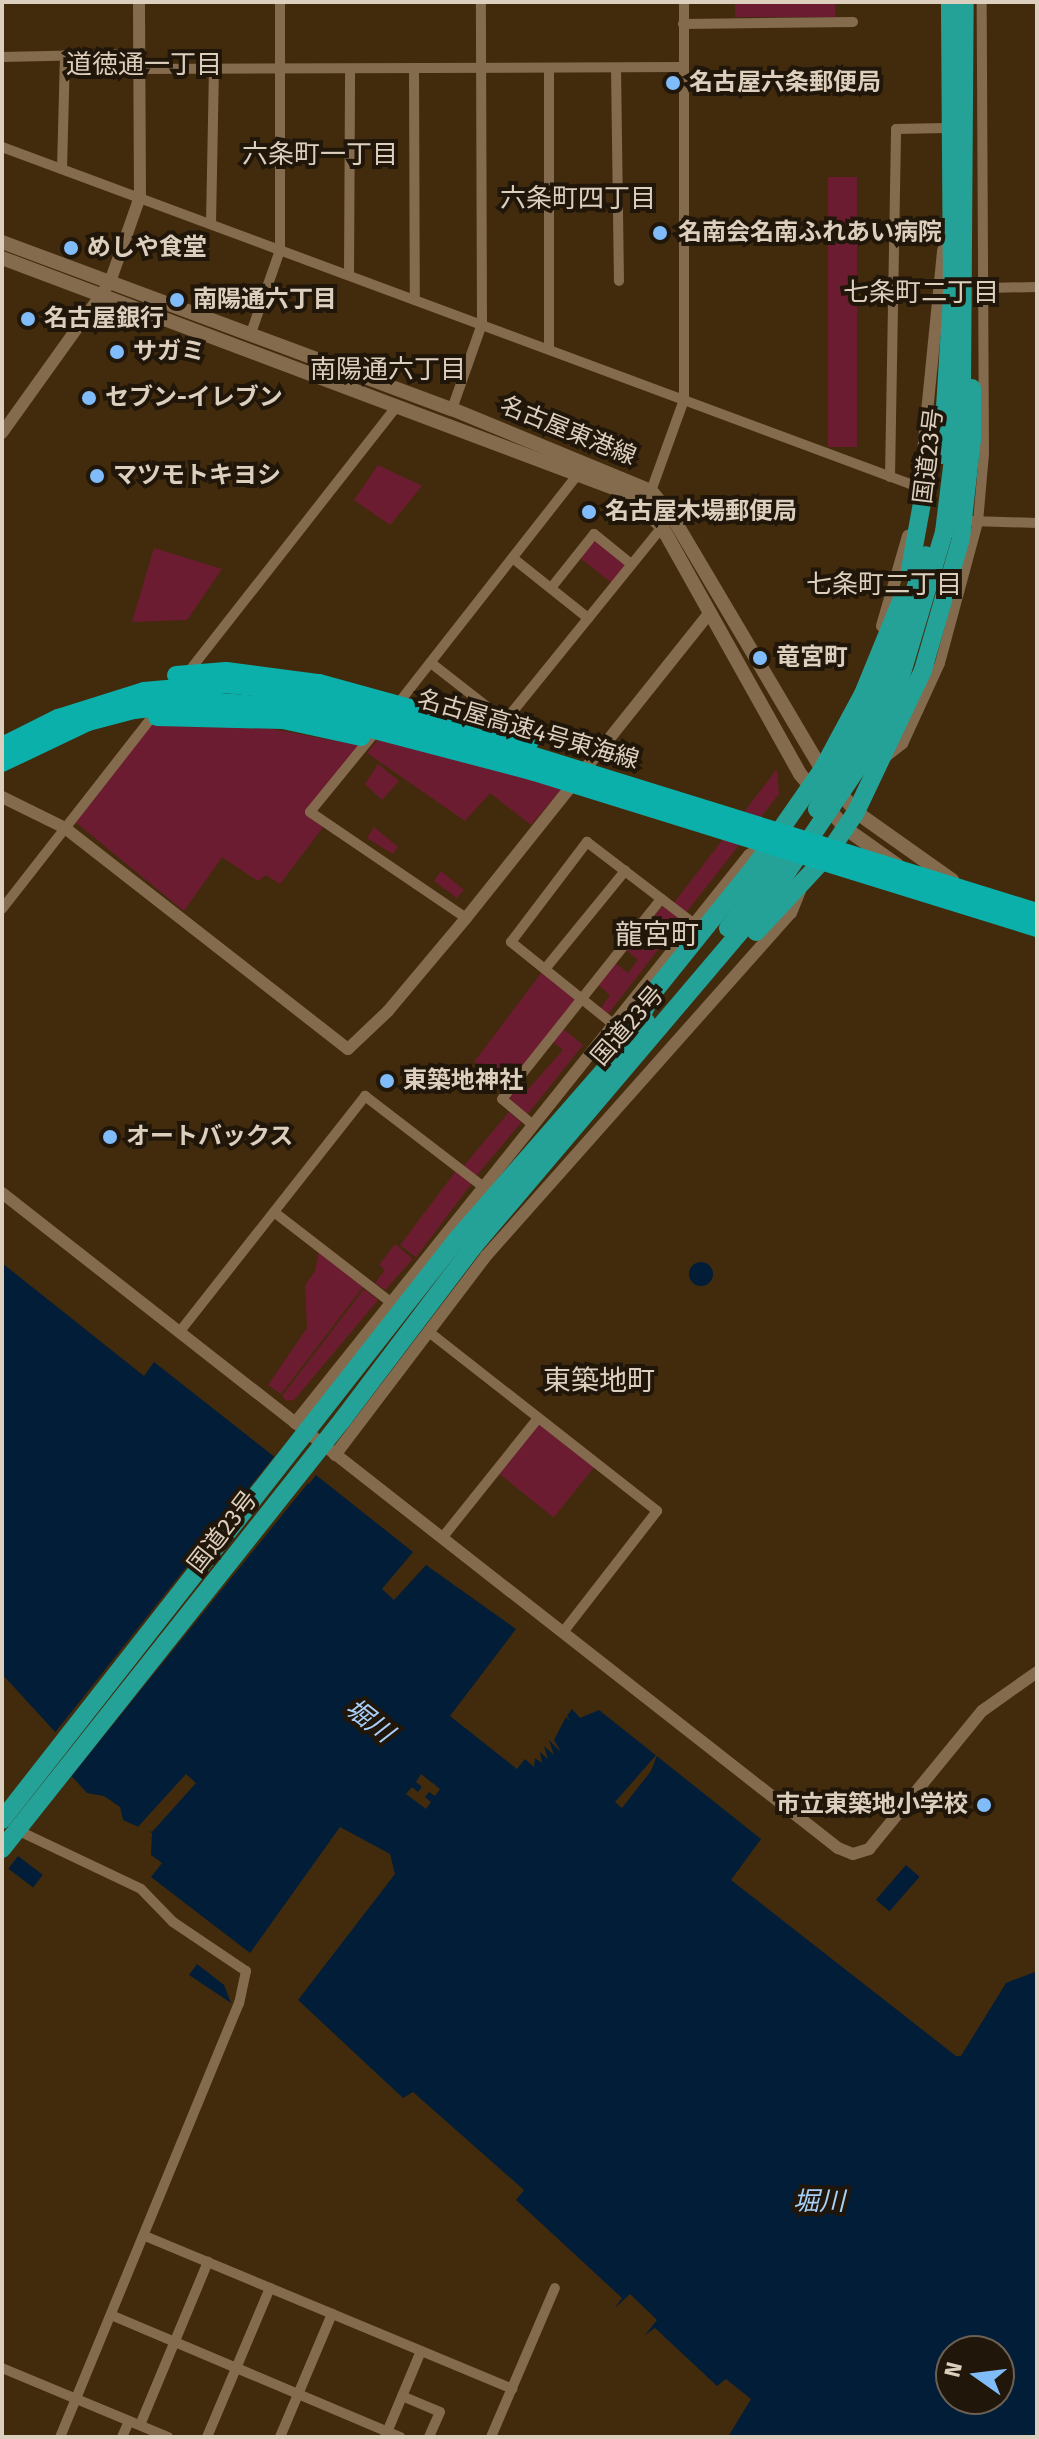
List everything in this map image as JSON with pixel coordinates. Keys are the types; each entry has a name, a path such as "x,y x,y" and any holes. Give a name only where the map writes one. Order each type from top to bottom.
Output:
{"highway":[{"name":"国道23号","path":"2,1820 457,1239 717,942 805,828 880,693 913,606 932,532 945,438 952,297 948,2"},
{"name":"国道23号","path":"2,1849 343,1419 473,1247 773,893 857,769 899,683 944,532 962,385 965,2"},
{"path":"629,1041 652,994 774,840 811,787 882,653 908,580 928,491 952,297"},
{"path":"649,1037 674,1022 804,881 856,812 884,758 943,613 961,538 972,439 972,350 963,326"},
{"path":"2,761 38,736 140,685 180,673 273,675 496,731 648,779 663,794"},
{"name":"名古屋高速4号東海線","path":"2,749 58,718 144,691 252,686 332,699 663,794 1037,914"},
{"name":"名古屋高速4号東海線","path":"2,761 111,715 218,701 329,716 534,772 1037,926"},
{"path":"2,749 89,723 228,715 342,732 514,775 534,772"}],"main road":[{"name":"名古屋東港線","path":"2,242 105,288 398,405 583,466"},
{"name":"名古屋東港線","path":"2,258 251,333 452,409 646,496 673,518 822,770 856,812 921,862 969,890 1037,914"},
{"name":"名古屋東港線","path":"646,496 709,614 811,787 845,828 917,879 1037,926"}],"street":[{"path":"2,433 105,288 140,197 139,2"},
{"path":"251,333 280,250 280,2"},
{"path":"452,409 482,324 481,2"},
{"path":"646,496 684,400 684,2"},
{"path":"847,722 891,600 918,487 942,276 948,2"},
{"path":"884,758 903,744 940,663 978,522 984,454 982,2"},
{"path":"683,24 853,22"},
{"path":"2,57 140,54"},
{"path":"62,169 65,55"},
{"path":"139,69 684,67"},
{"path":"414,68 415,300"},
{"path":"549,68 549,349"},
{"path":"616,68 619,281"},
{"path":"211,224 214,69"},
{"path":"349,275 350,69"},
{"path":"890,477 896,129 946,128"},
{"path":"2,147 918,487"},
{"path":"985,288 1037,287"},
{"path":"2,909 398,405"},
{"path":"466,918 310,812 514,559 583,466"},
{"path":"914,505 978,522 1037,523"},
{"path":"505,721 662,527"},
{"path":"551,588 594,534 631,564"},
{"path":"514,559 588,618"},
{"path":"2,797 65,828 348,1049 388,1011 466,918 709,614"},
{"path":"431,663 576,780"},
{"path":"295,1423 391,1307 693,923 749,855 774,840"},
{"path":"613,1024 511,942 587,842 693,923"},
{"path":"545,969 625,871"},
{"path":"335,1455 486,1256 791,913 804,881"},
{"path":"533,1125 502,1099 661,899"},
{"path":"181,1330 365,1096 485,1188"},
{"path":"2,1193 181,1330 813,1832 853,1854 869,1849 886,1835 982,1711 1037,1672"},
{"path":"274,1212 391,1307 657,1511 563,1632"},
{"path":"442,1538 538,1418"},
{"path":"2,1827 29,1832 141,1889 173,1922 246,1971 239,2003 60,2437"},
{"path":"145,2236 512,2389"},
{"path":"140,2425 208,2262"},
{"path":"207,2437 270,2288"},
{"path":"491,2437 555,2288"},
{"path":"280,2437 332,2314"},
{"path":"111,2315 386,2434 400,2437"},
{"path":"386,2434 421,2351"},
{"path":"2,2368 168,2437"},
{"path":"402,2396 440,2412 429,2437"},
{"path":"122,2437 129,2421"}],"shaded area":[{"path":"735,2 835,2 835,17 735,17"},
{"path":"828,177 857,177 857,447 828,447"},
{"path":"378,465 422,486 390,525 354,500"},
{"path":"594,536 628,562 612,583 578,556"},
{"path":"154,548 222,569 187,620 132,622"},
{"path":"406,705 566,784 531,825 490,793 465,821 367,753"},
{"path":"154,720 224,720 364,746 308,812 324,826 280,884 266,875 258,881 222,857 184,911 74,821"},
{"path":"378,764 399,781 382,800 365,784"},
{"path":"777,769 779,794 685,914 673,904"},
{"path":"374,827 398,847 393,854 367,838"},
{"path":"441,871 464,890 457,898 434,881"},
{"path":"664,905 682,919 608,1014 601,1008 610,995 597,984 614,962 628,973 638,960 625,949"},
{"path":"542,972 577,998 509,1089 474,1062"},
{"path":"562,1028 583,1045 527,1115 508,1096 515,1088 524,1094 563,1050 552,1041"},
{"path":"509,1112 521,1122 476,1177 463,1166"},
{"path":"456,1171 472,1183 416,1257 400,1245"},
{"path":"395,1244 413,1259 385,1290 375,1283 385,1270 379,1265"},
{"path":"319,1251 363,1287 281,1394 268,1385 307,1328 305,1285 315,1271"},
{"path":"364,1289 378,1300 294,1400 286,1401 282,1396"},
{"path":"540,1423 594,1467 553,1518 499,1474"}],"water":[{"path":"701,1262 712,1269 713,1274 706,1285 701,1286 690,1279 689,1274 696,1263"},
{"name":"堀川","path":"2,1263 144,1376 154,1362 309,1484 316,1475 413,1552 382,1589 394,1600 426,1565 516,1629 450,1716 517,1769 525,1759 534,1767 535,1758 542,1763 540,1752 548,1759 544,1746 554,1755 549,1740 561,1752 554,1740 566,1717 571,1722 567,1716 572,1709 580,1718 599,1710 761,1839 731,1880 956,2056 961,2056 1006,1983 1037,1971 1037,2437 728,2437 751,2399 726,2379 717,2386 655,2328 645,2335 657,2320 630,2294 615,2308 622,2298 516,2200 524,2190 413,2092 403,2098 298,2000 395,1874 390,1854 340,1827 250,1953 151,1877 162,1863 151,1855 152,1833 123,1820 120,1807 104,1796 87,1793 46,1748 57,1734 2,1674","holes":["421,1774 440,1789 435,1796 429,1792 425,1797 431,1802 426,1809 406,1794 412,1787 418,1792 422,1787 416,1782"]},
{"path":"18,1856 43,1875 33,1887 8,1869"},
{"path":"906,1865 920,1877 889,1912 876,1900"},
{"path":"197,1964 224,1985 231,2003 189,1975"}],"pier":[{"path":"276,1454 308,1479 317,1472 69,1779 42,1749"},
{"path":"658,1753 651,1771 622,1808 615,1802"},
{"path":"186,1774 196,1783 152,1832 136,1829"}],"place":[{"name":"名古屋六条郵便局","path":"673,83"},
{"name":"名南会名南ふれあい病院","path":"660,233"},
{"name":"めしや食堂","path":"71,248"},
{"name":"南陽通六丁目","path":"177,300"},
{"name":"名古屋銀行","path":"28,319"},
{"name":"サガミ","path":"117,352"},
{"name":"セブン-イレブン","path":"89,398"},
{"name":"マツモトキヨシ","path":"97,476"},
{"name":"名古屋木場郵便局","path":"589,512"},
{"name":"竜宮町","path":"760,658"},
{"name":"東築地神社","path":"387,1081"},
{"name":"オートバックス","path":"110,1137"},
{"name":"市立東築地小学校","path":"984,1805"}],"district":[{"name":"道徳通一丁目","path":"144,65"},
{"name":"六条町一丁目","path":"320,155"},
{"name":"六条町四丁目","path":"578,199"},
{"name":"七条町二丁目","path":"921,293"},
{"name":"南陽通六丁目","path":"388,370"},
{"name":"七条町二丁目","path":"884,585"},
{"name":"龍宮町","path":"657,935"},
{"name":"東築地町","path":"599,1381"}]}
